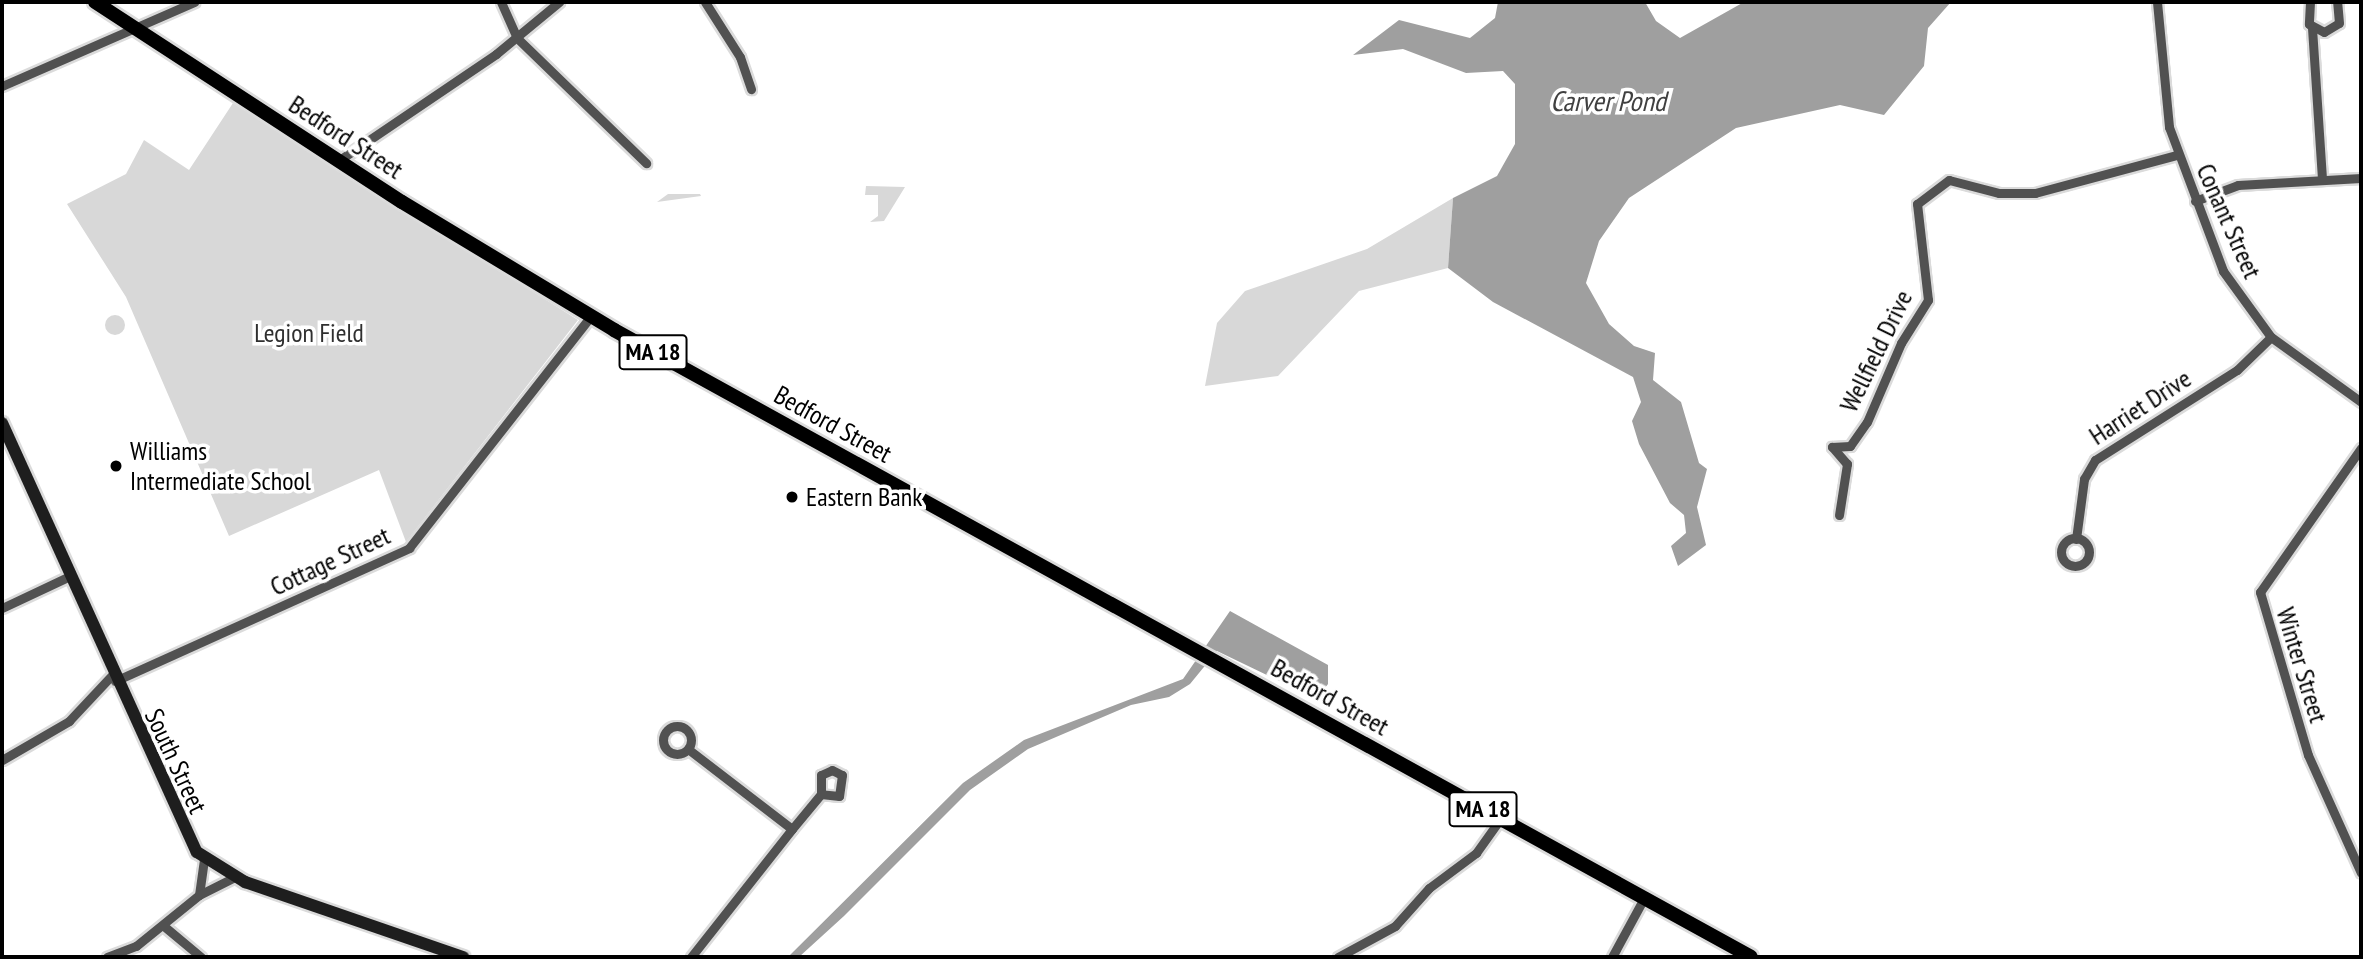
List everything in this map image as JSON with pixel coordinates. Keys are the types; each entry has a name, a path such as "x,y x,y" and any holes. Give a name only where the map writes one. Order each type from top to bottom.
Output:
{"main road":[{"name":"Bedford Street","path":"96,2 338,161 591,316 1751,957"}],"street":[{"path":"2,86 132,26 194,2"},
{"path":"500,2 517,38 646,163"},
{"path":"338,161 517,38 559,2"},
{"path":"705,2 740,57 751,89"},
{"name":"Conant Street","path":"2157,2 2160,79 2178,155 2231,285 2271,337 2361,402"},
{"path":"2310,2 2306,13 2312,28 2322,180"},
{"path":"2312,28 2335,27 2342,17 2337,2"},
{"name":"Wellfield Drive","path":"1839,515 1847,464 1832,447 1850,446 1867,422 1901,342 1928,300 1917,204 1950,180 1999,193 2035,193 2178,155"},
{"path":"2195,201 2238,185 2361,178"},
{"name":"Cottage Street","path":"113,678 409,548 591,316"},
{"name":"Harriet Drive","path":"2076,538 2084,479 2095,460 2238,370 2271,337"},
{"name":"South Street","path":"2,423 178,823 204,859 235,877 463,957"},
{"name":"Winter Street","path":"2361,448 2273,568 2260,600 2312,765 2361,873"},
{"path":"2,608 68,577"},
{"path":"2,760 69,721 113,678"},
{"path":"688,749 792,829"},
{"path":"691,957 821,794"},
{"path":"1338,957 1395,926 1429,888 1476,853 1501,818"},
{"path":"199,895 204,859"},
{"path":"107,957 165,927 199,895 235,877"},
{"path":"1612,957 1644,898"},
{"path":"165,927 201,957"}],"green space":[{"name":"Legion Field","path":"233,103 578,320 406,542 379,470 229,536 126,297 67,204 126,174 144,140 189,170"},
{"path":"866,186 905,187 884,221 870,222 878,216 878,195 865,195"},
{"path":"668,194 700,194 701,196 657,202"},
{"path":"1453,198 1448,268 1359,291 1278,376 1205,386 1217,323 1245,291 1367,249"},
{"path":"115,315 122,318 125,325 122,332 115,335 108,332 105,325 108,318"}],"water":[{"name":"Carver Pond","path":"1498,2 1645,2 1656,21 1680,38 1744,2 1951,2 1928,28 1924,66 1884,115 1840,105 1736,128 1629,198 1599,241 1586,283 1609,324 1634,346 1655,353 1653,380 1681,402 1699,463 1707,469 1697,507 1706,545 1678,566 1671,546 1686,533 1684,515 1670,503 1639,444 1632,421 1641,402 1633,377 1493,302 1448,268 1453,198 1497,176 1515,144 1515,84 1503,71 1466,73 1403,49 1353,55 1399,20 1470,38 1495,18"},
{"path":"1230,611 1328,665 1328,684 1317,699 1217,651 1190,684 1169,697 1131,705 1028,749 970,790 844,916 799,957 788,957 963,783 1024,740 1183,679"}],"place":[{"name":"Williams Intermediate School","path":"116,466"},
{"name":"Eastern Bank","path":"792,497"}]}
